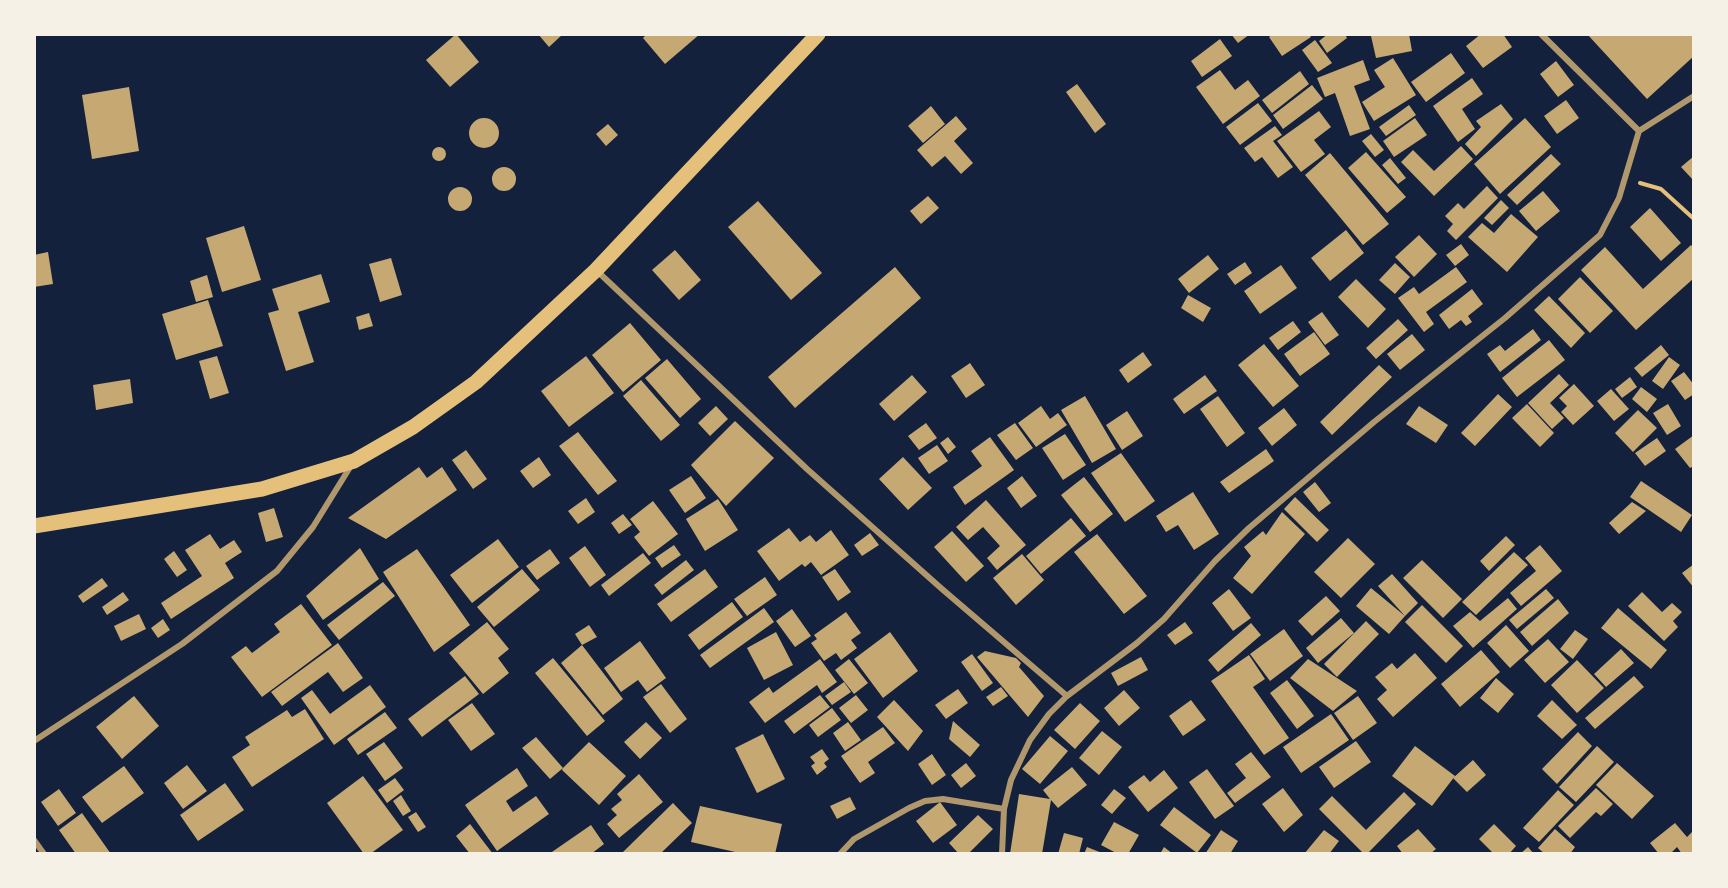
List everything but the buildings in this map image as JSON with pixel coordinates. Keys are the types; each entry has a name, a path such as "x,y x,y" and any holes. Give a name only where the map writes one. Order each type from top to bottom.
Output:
{"main road":[{"path":"34,526 262,489 354,461 413,427 476,382 596,270 818,34"}],"street":[{"path":"1540,34 1639,131"},
{"path":"1002,854 1004,809 1013,774 1030,740 1049,714 1067,696 1137,643 1164,619 1215,561 1249,528 1374,422 1505,318 1600,235 1619,198 1639,131 1694,96"},
{"path":"596,270 816,477 1067,696"},
{"path":"34,741 182,644 277,571 313,527 354,461"},
{"path":"840,854 854,839 925,801 943,799 1004,809"},
{"path":"34,840 44,854"}],"path":[{"path":"1624,179 1661,189 1694,219"}]}
